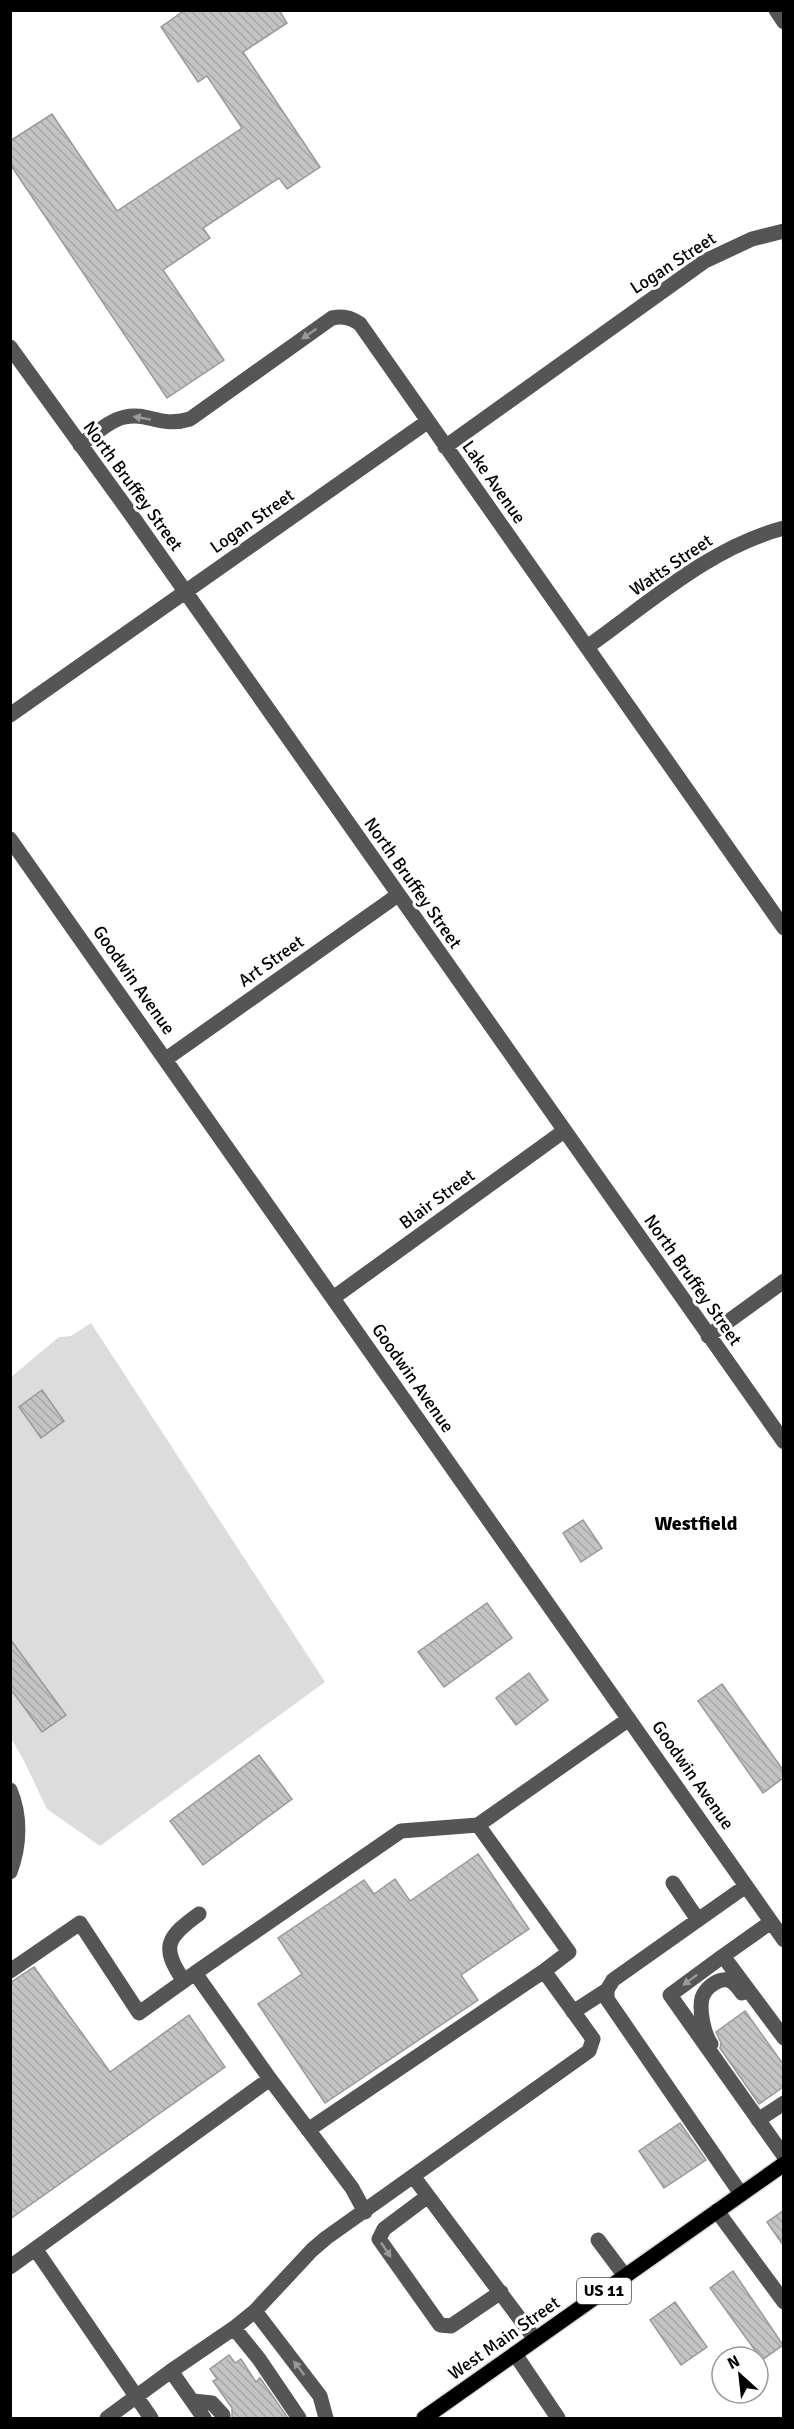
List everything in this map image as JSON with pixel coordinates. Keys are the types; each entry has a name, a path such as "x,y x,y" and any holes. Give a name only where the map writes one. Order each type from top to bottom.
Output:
{"main road":[{"name":"West Main Street","path":"424,2418 783,2164"}],"street":[{"path":"776,10 783,22"},
{"name":"Logan Street","path":"445,447 705,261 752,239 783,231"},
{"name":"Lake Avenue","path":"80,445 123,417 135,416 165,423 190,419 332,318 342,316 352,318 360,324 783,928"},
{"name":"North Bruffey Street","path":"10,347 783,1442"},
{"name":"Logan Street","path":"10,715 427,422"},
{"name":"Watts Street","path":"587,647 715,558 748,540 783,528"},
{"name":"Goodwin Avenue","path":"10,839 783,1940"},
{"name":"Art Street","path":"166,1059 398,896"},
{"name":"Blair Street","path":"333,1298 564,1131"},
{"path":"708,1336 783,1281"},
{"path":"10,1971 80,1923 139,2013 401,1831 478,1825 629,1719"},
{"path":"10,1790 18,1821 18,1845 10,1872"},
{"path":"308,2130 569,1952 478,1825"},
{"path":"673,1883 698,1920"},
{"path":"573,2012 607,1990 613,1980 746,1886"},
{"path":"199,1914 176,1931 170,1946 171,1963 190,1977 270,2079 352,2188 365,2212"},
{"path":"771,1922 670,1995 783,2156"},
{"path":"723,1956 783,2038"},
{"path":"107,2418 255,2311 312,2250 589,2051 593,2039 544,1971"},
{"path":"754,2114 746,2093 707,2038 702,1997 708,1988 717,1982 728,1980 735,1984 783,2052"},
{"path":"607,1990 607,1999 626,2028 741,2194"},
{"path":"10,2267 270,2079"},
{"path":"754,2114 783,2103"},
{"path":"413,2176 535,2339"},
{"path":"428,2196 384,2229 379,2239 440,2325 451,2326 501,2292"},
{"path":"717,2211 783,2302"},
{"path":"598,2240 625,2276"},
{"path":"36,2250 151,2418"},
{"path":"255,2311 320,2396 326,2418"},
{"path":"234,2328 259,2359 299,2418"},
{"path":"515,2354 558,2418"},
{"path":"171,2371 204,2418"},
{"path":"193,2401 212,2403 223,2415"}],"shaded area":[{"path":"91,1323 325,1682 100,1846 47,1809 11,1738 11,1377 59,1337 71,1336"}],"building":[{"path":"185,10 279,10 287,23 243,52 320,167 287,189 279,178 203,228 210,238 163,270 224,360 167,398 10,164 10,141 52,114 117,211 242,128 207,76 198,82 161,27"},
{"path":"42,1390 64,1421 41,1438 19,1407"},
{"path":"583,1520 602,1548 581,1562 563,1533"},
{"path":"487,1603 512,1638 444,1687 418,1652"},
{"path":"10,1639 66,1715 42,1732 10,1688"},
{"path":"529,1673 548,1700 516,1725 496,1698"},
{"path":"722,1684 783,1770 783,1778 763,1793 698,1701"},
{"path":"259,1755 292,1799 203,1865 170,1821"},
{"path":"478,1854 529,1929 461,1975 478,2000 325,2103 258,2004 302,1974 278,1938 364,1880 374,1894 395,1879 410,1901"},
{"path":"34,1967 110,2072 189,2015 225,2067 10,2219 10,1983"},
{"path":"745,2011 783,2064 783,2087 759,2104 720,2048 721,2043 716,2032"},
{"path":"680,2123 706,2160 664,2188 639,2151"},
{"path":"783,2211 783,2245 767,2222"},
{"path":"733,2271 783,2345 770,2354 770,2345 751,2345 710,2288"},
{"path":"675,2302 707,2347 681,2365 650,2320"},
{"path":"229,2355 235,2363 241,2359 256,2382 260,2378 288,2418 232,2418 232,2408 213,2381 217,2379 210,2369"}],"district":[{"name":"Westfield","path":"696,1523"}]}
